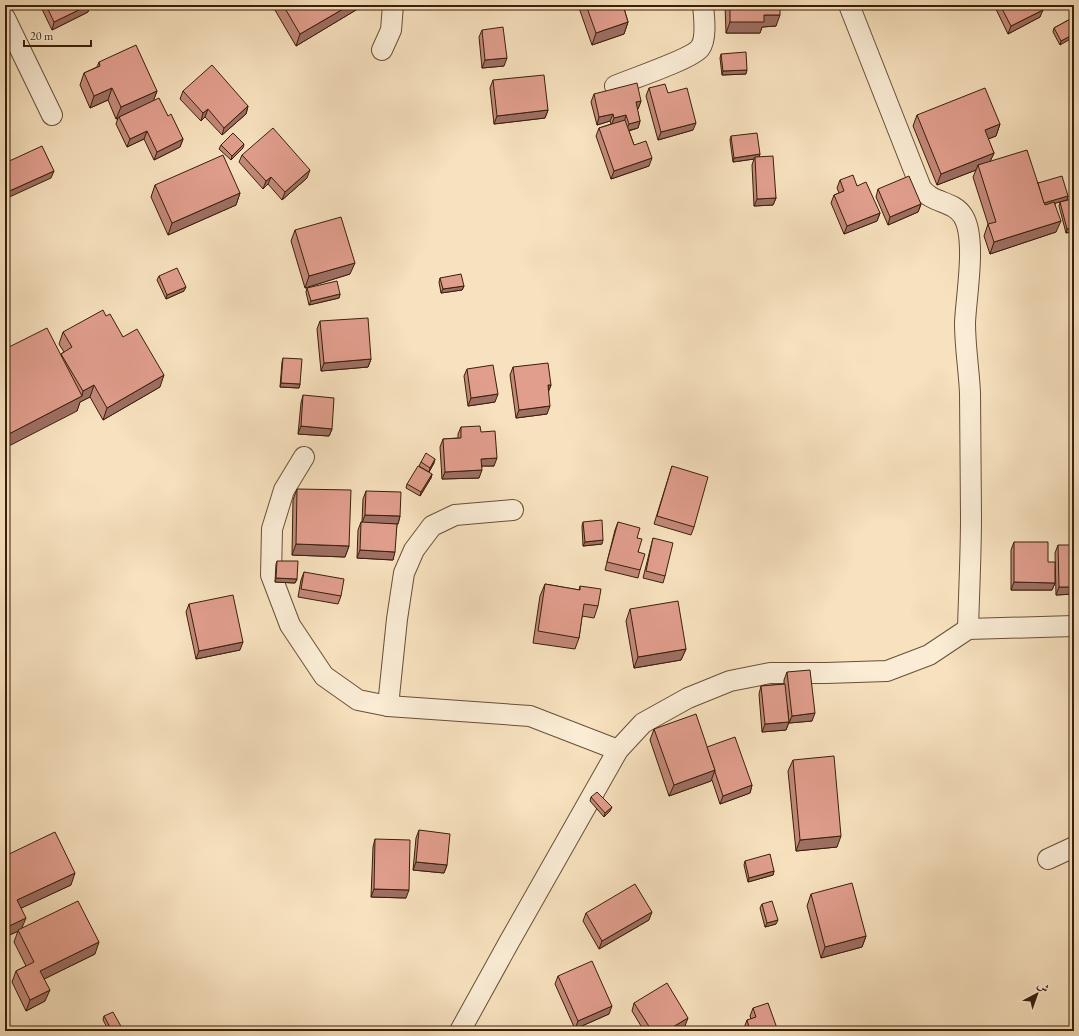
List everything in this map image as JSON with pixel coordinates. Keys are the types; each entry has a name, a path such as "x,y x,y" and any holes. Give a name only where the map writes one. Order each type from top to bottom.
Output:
{"street":[{"path":"382,50 391,30 393,5"},
{"path":"615,86 689,57 701,48 705,30 703,5"},
{"path":"849,5 921,188 925,194 932,199 948,204 956,209 963,216 968,229 970,263 965,324 970,385 971,518 968,629"},
{"path":"5,18 52,115"},
{"path":"304,457 284,490 272,529 271,576 290,625 324,676 358,700 388,706 530,716 618,750"},
{"path":"388,706 397,619 404,573 414,550 432,526 455,515 513,510"},
{"path":"460,1031 618,750 643,723 688,698 730,681 770,673 887,671 929,655 968,629 1074,626"},
{"path":"1048,859 1074,847"}],"building":[{"path":"46,5 89,5 54,22"},
{"path":"283,5 350,5 300,34"},
{"path":"586,5 623,5 628,22 596,33"},
{"path":"730,5 780,5 780,15 764,15 764,22 730,22"},
{"path":"1000,5 1040,5 1043,10 1011,26"},
{"path":"1074,17 1074,34 1061,41 1054,28"},
{"path":"503,27 507,58 485,60 482,30"},
{"path":"136,45 157,91 121,107 112,88 94,96 84,73 100,66 99,62"},
{"path":"746,52 747,70 723,71 721,54"},
{"path":"212,65 248,106 224,128 208,109 203,113 183,91"},
{"path":"544,75 548,110 497,116 493,80"},
{"path":"637,83 641,101 636,102 640,121 629,124 626,115 614,118 613,114 599,117 594,94"},
{"path":"665,84 668,93 687,88 696,123 661,132 649,88"},
{"path":"985,88 1000,124 985,130 994,153 941,174 917,115"},
{"path":"159,98 168,116 171,114 183,139 157,152 147,131 130,139 119,117"},
{"path":"625,120 634,145 646,141 652,158 614,171 599,128"},
{"path":"273,128 310,170 285,192 271,177 266,181 242,155"},
{"path":"233,133 244,144 232,156 221,145"},
{"path":"757,133 760,154 734,158 731,136"},
{"path":"42,146 54,171 5,193 5,163"},
{"path":"1027,150 1045,205 1054,202 1061,221 994,242 988,224 996,222 978,165"},
{"path":"223,155 240,193 172,223 155,185"},
{"path":"773,156 776,198 757,199 755,157"},
{"path":"853,175 857,186 866,182 880,213 847,226 834,195 844,191 840,180"},
{"path":"909,176 921,204 890,217 878,189"},
{"path":"1062,176 1068,196 1044,203 1038,183"},
{"path":"1072,199 1074,206 1074,228 1067,229 1060,202"},
{"path":"341,217 355,263 309,276 295,230"},
{"path":"177,268 186,287 167,295 159,276"},
{"path":"461,274 464,286 443,289 440,278"},
{"path":"337,281 340,294 311,301 307,288"},
{"path":"103,310 106,316 110,314 123,337 137,329 164,375 107,408 94,385 83,391 61,354 72,347 63,332"},
{"path":"368,318 371,359 324,363 320,321"},
{"path":"47,328 82,396 5,436 5,349"},
{"path":"283,358 302,359 300,384 281,383"},
{"path":"548,363 551,385 548,385 550,406 519,410 513,367"},
{"path":"493,365 498,394 471,398 467,369"},
{"path":"303,395 334,398 332,429 301,426"},
{"path":"480,426 481,432 495,431 497,458 481,459 482,470 445,472 443,439 461,438 461,427"},
{"path":"426,453 435,459 430,468 421,462"},
{"path":"418,466 432,474 421,492 407,484"},
{"path":"672,466 708,477 694,527 657,516"},
{"path":"297,489 351,490 349,546 296,544"},
{"path":"366,491 401,492 400,516 365,515"},
{"path":"602,520 603,540 585,542 583,522"},
{"path":"361,522 397,524 395,552 360,550"},
{"path":"618,522 640,528 637,538 642,539 638,552 645,554 640,570 607,562"},
{"path":"653,538 673,543 665,576 646,571"},
{"path":"1014,542 1048,542 1048,562 1055,562 1055,583 1014,582"},
{"path":"1058,545 1074,545 1074,587 1059,587"},
{"path":"277,561 298,561 297,579 276,578"},
{"path":"304,572 344,579 341,596 301,589"},
{"path":"545,584 580,590 580,586 601,589 598,606 584,604 579,638 538,631"},
{"path":"233,595 243,642 199,651 189,604"},
{"path":"678,601 686,649 638,657 630,609"},
{"path":"810,670 815,713 792,716 787,672"},
{"path":"785,684 789,722 765,724 761,686"},
{"path":"696,714 715,770 674,785 654,729"},
{"path":"735,737 752,785 723,796 707,747"},
{"path":"834,756 841,836 800,840 793,760"},
{"path":"597,792 612,807 605,813 591,797"},
{"path":"419,830 450,834 447,865 416,862"},
{"path":"55,832 75,873 17,900 26,918 5,928 5,892 9,890 5,882 5,856"},
{"path":"375,839 410,840 409,890 374,889"},
{"path":"770,854 774,871 749,878 745,861"},
{"path":"852,883 866,936 825,947 811,894"},
{"path":"635,884 652,912 602,941 586,913"},
{"path":"78,901 99,942 40,971 50,990 30,1000 16,971 34,962 18,930"},
{"path":"772,901 778,920 767,923 762,904"},
{"path":"592,961 612,1006 578,1021 558,976"},
{"path":"667,983 688,1018 666,1031 652,1031 634,1003"},
{"path":"768,1003 778,1031 750,1031 747,1020 756,1017 753,1008"},
{"path":"113,1012 123,1030 121,1031 112,1031 104,1016"},
{"path":"170,1028 171,1031 163,1031"}]}
